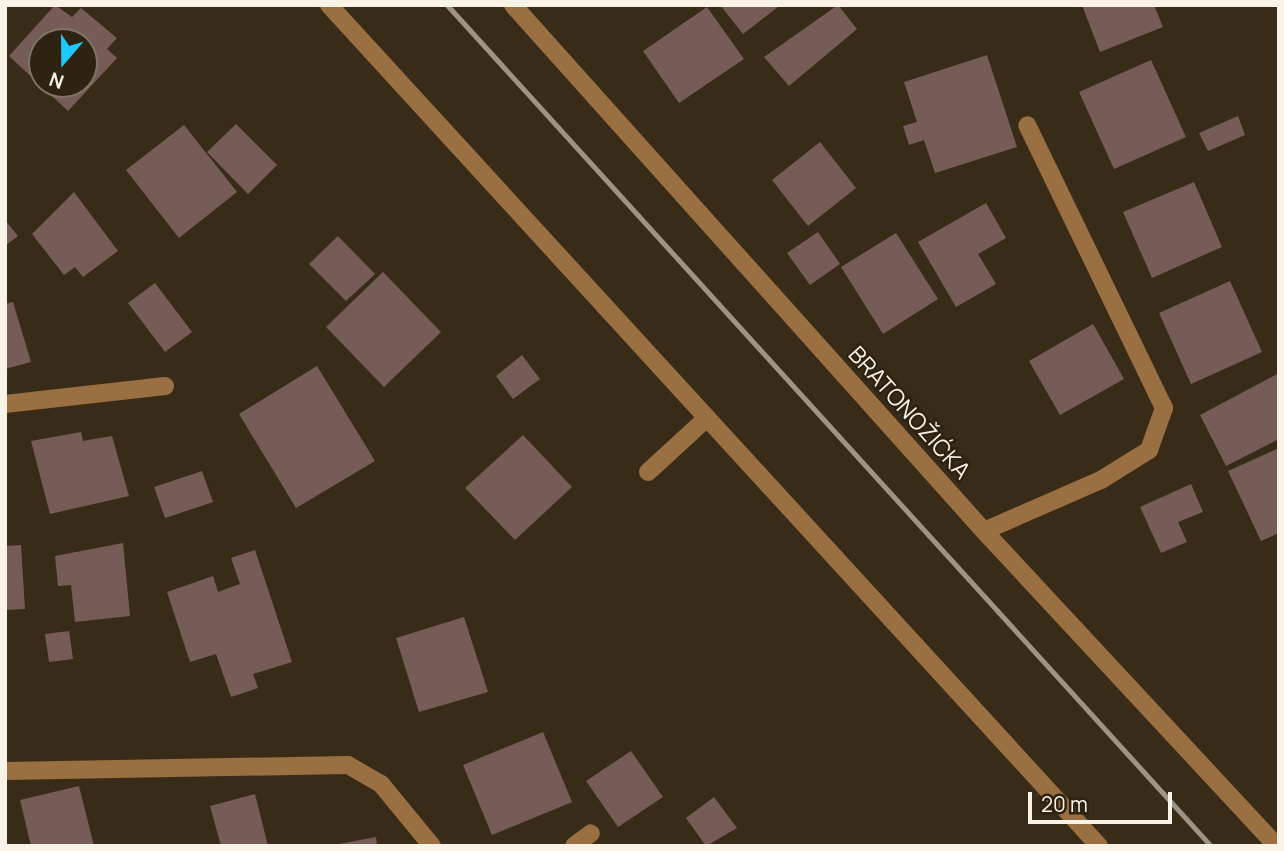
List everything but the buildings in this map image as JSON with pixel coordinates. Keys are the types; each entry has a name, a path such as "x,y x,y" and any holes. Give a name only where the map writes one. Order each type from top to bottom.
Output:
{"street":[{"path":"329,5 1099,846"},
{"name":"BRATONOŽIĆKA","path":"513,5 984,531 1277,846"},
{"path":"984,531 1101,480 1149,450 1164,408 1027,125"},
{"path":"5,404 165,386"},
{"path":"648,472 706,418"},
{"path":"5,771 348,765 381,784 432,846"},
{"path":"574,846 591,833"}],"railway":[{"path":"447,5 1211,846"}]}
